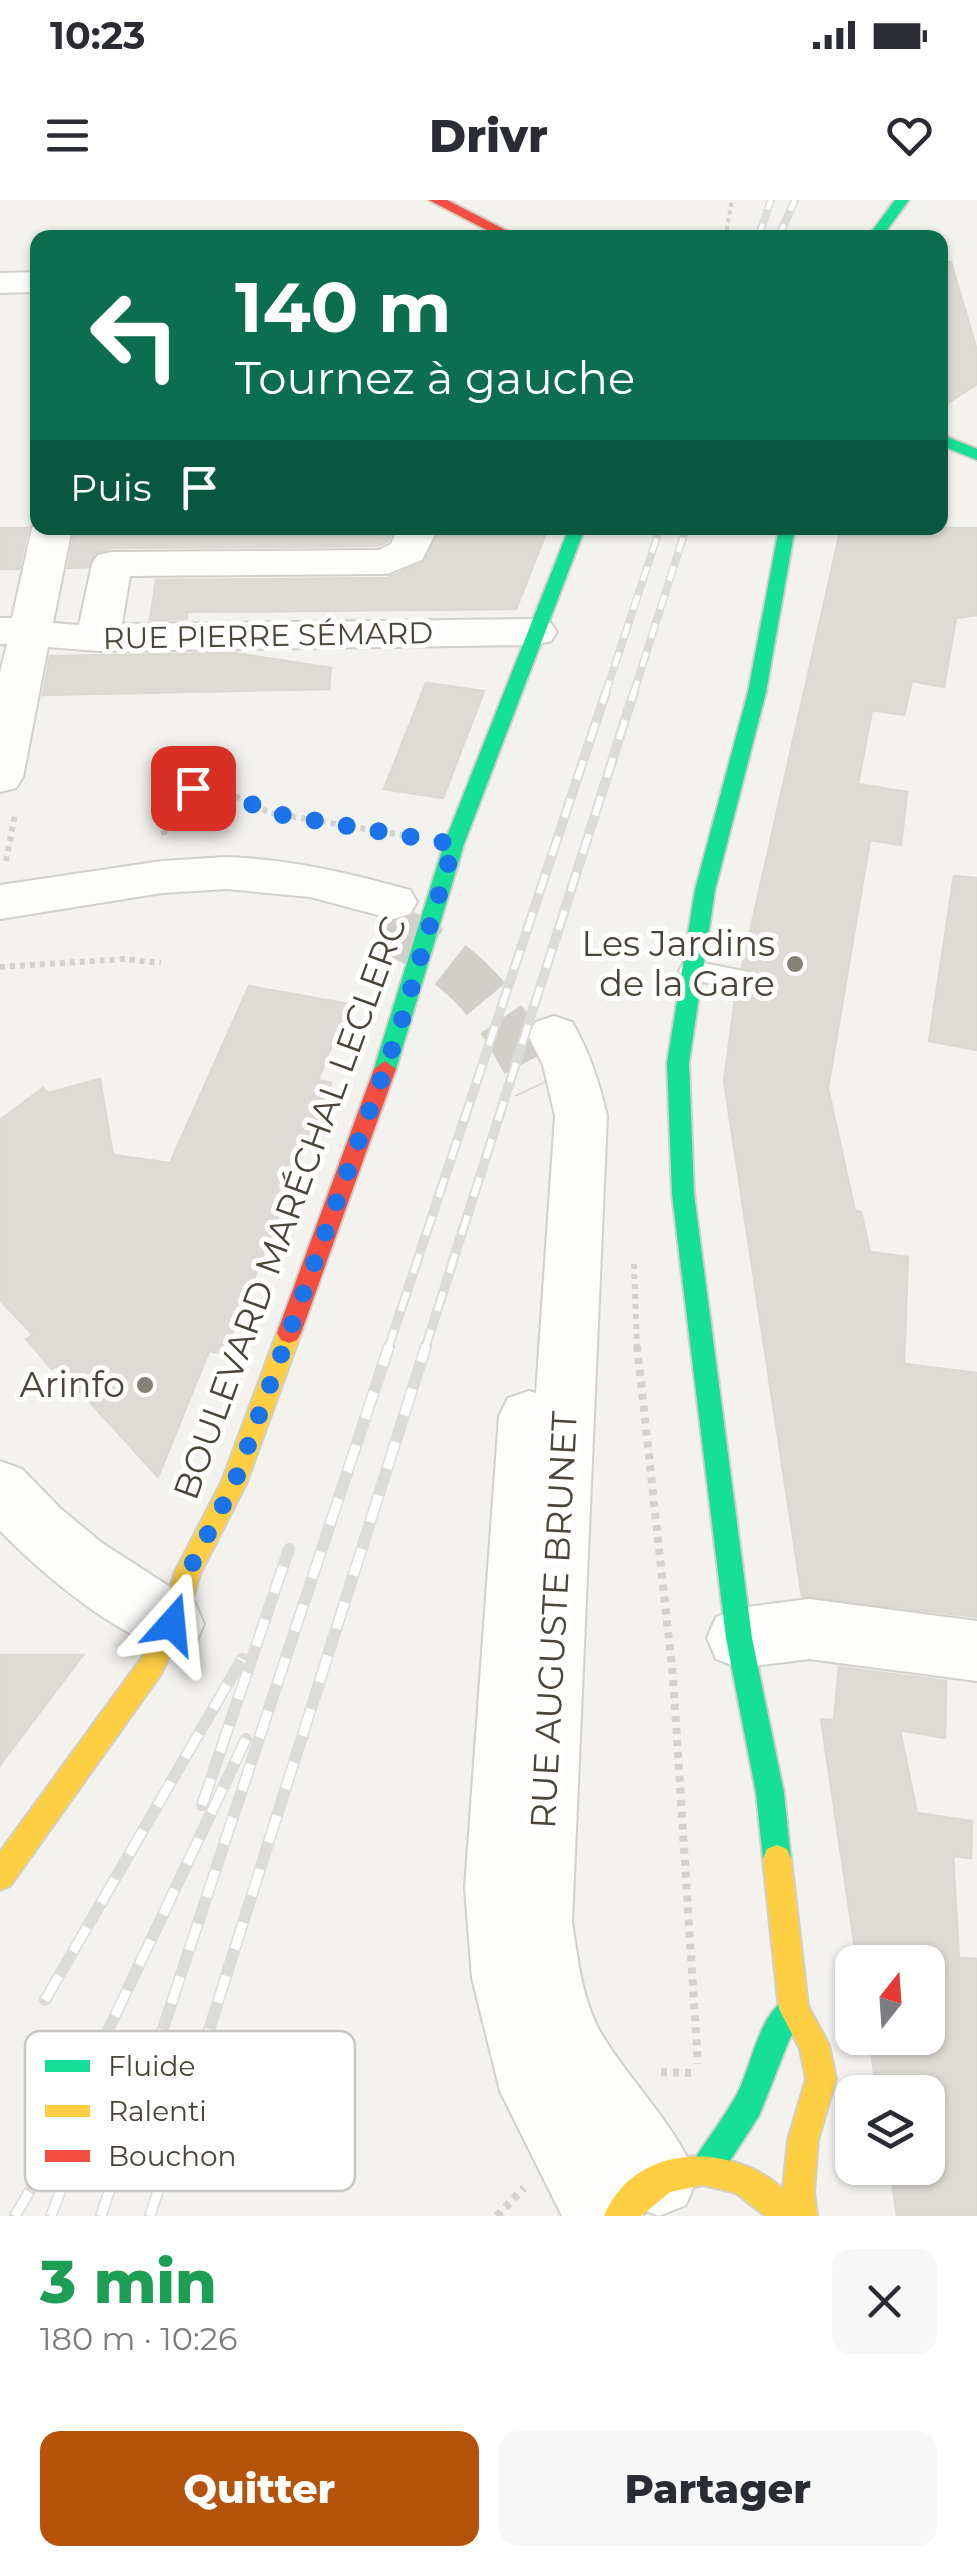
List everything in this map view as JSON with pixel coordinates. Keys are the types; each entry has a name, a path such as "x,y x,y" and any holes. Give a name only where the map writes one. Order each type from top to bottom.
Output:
{"street":[{"path":"436,200 498,230"},
{"path":"880,230 902,200"},
{"path":"0,283 30,282"},
{"path":"948,442 977,455"},
{"path":"0,777 15,630 49,535"},
{"path":"98,638 112,564 388,562 408,551 415,535"},
{"name":"BOULEVARD MARÉCHAL LECLERC","path":"0,1876 152,1666 172,1624 188,1572 234,1484 393,1048 454,844 574,535"},
{"path":"786,535 756,692 706,890 678,1063 683,1194 739,1638 770,1793 794,2010 814,2045 821,2079 803,2140 798,2192 802,2216"},
{"name":"RUE PIERRE SÉMARD","path":"15,630 64,638 536,632"},
{"path":"0,902 208,874 257,874 322,881 390,914 255,894 187,898 0,925"},
{"name":"RUE AUGUSTE BRUNET","path":"604,2216 538,2091 508,1978 500,1888 523,1488 544,1240 549,1121 546,1060 569,1065 581,1116 537,1922 547,1989 574,2058 667,2183"},
{"path":"0,1488 24,1516 96,1578 172,1624"},
{"path":"739,1638 810,1629 977,1651"},
{"path":"667,2183 748,2105 779,2028 794,2010"},
{"path":"667,2183 734,2174 762,2188 787,2216"}],"lane":[{"path":"693,971 739,978"}],"path":[{"path":"726,230 732,200"},
{"path":"166,836 159,816 172,798 193,788 221,790 271,813 454,844"},
{"path":"0,967 125,958 161,963"},
{"path":"634,1244 634,1321 673,1677 699,2074 667,2183"}],"building":[{"path":"951,262 977,351 977,384 948,403"},
{"path":"0,528 28,528 19,569 0,569"},
{"path":"948,528 977,528 977,615 956,618 944,687 912,681 904,715 872,710 858,784 907,792 901,845 870,840 828,1088 855,1211 861,1212 870,1252 908,1257 904,1364 977,1373 977,1617 802,1596 724,1081 736,992 750,990 756,981 752,970 742,967 839,535 948,535"},
{"path":"74,535 391,535 378,546 112,548 95,553 88,567 68,568"},
{"path":"438,535 545,535 516,609 187,612 187,619 150,620 156,580 387,578 423,563"},
{"path":"234,653 331,668 329,689 43,695 50,656"},
{"path":"426,683 484,691 443,798 384,789"},
{"path":"954,876 977,878 977,1050 929,1041"},
{"path":"249,986 348,1004 318,1080 331,1083 224,1354 209,1351 158,1477 57,1366 52,1369 26,1339 33,1335 0,1300 0,1120 43,1088 48,1093 100,1079 113,1155 170,1163"},
{"path":"0,1655 83,1655 0,1765"},
{"path":"839,1667 946,1681 945,1738 900,1730 917,1813 972,1821 971,1858 953,1856 959,1958 977,1959 977,2216 897,2216 892,2185 945,2185 945,2075 874,2075 872,2055 945,2055 945,1945 855,1945 821,1719 834,1720"}],"tunnel":[{"path":"386,926 439,956 478,990 510,1032 538,1086"}],"railway":[{"path":"761,230 771,200"},
{"path":"782,230 795,200"},
{"path":"605,695 658,535"},
{"path":"633,695 684,535"},
{"path":"388,1349 606,692"},
{"path":"425,1349 634,692"},
{"path":"162,2031 389,1346"},
{"path":"209,2031 426,1346"},
{"path":"202,1805 289,1549"},
{"path":"45,2000 242,1659"},
{"path":"108,2031 246,1739"},
{"path":"15,2216 30,2191"},
{"path":"51,2216 60,2191"},
{"path":"101,2216 109,2191"},
{"path":"150,2216 158,2191"}],"traffic: fast":[{"path":"880,230 902,200"},
{"path":"948,442 977,455"},
{"path":"385,1069 454,844 574,535"},
{"path":"777,1859 770,1793 739,1638 683,1194 678,1063 705,890 757,692 786,535"},
{"path":"707,2168 748,2105 779,2028 794,2009"}],"traffic: slow":[{"path":"0,1876 152,1665 172,1624 188,1572 234,1484 289,1333"},
{"path":"777,1859 794,2009 814,2045 821,2079 803,2140 798,2192 801,2216"},
{"path":"620,2216 659,2181 681,2172 703,2170 747,2182 787,2216"}],"traffic: jam":[{"path":"436,200 498,230"},
{"path":"289,1333 385,1069"}],"place":[{"name":"Les Jardins de la Gare","path":"795,964"},
{"name":"Arinfo","path":"145,1385"}],"route":[{"path":"172,1624 188,1572 234,1484 399,1030 454,844 271,813 221,790 193,788"}]}
